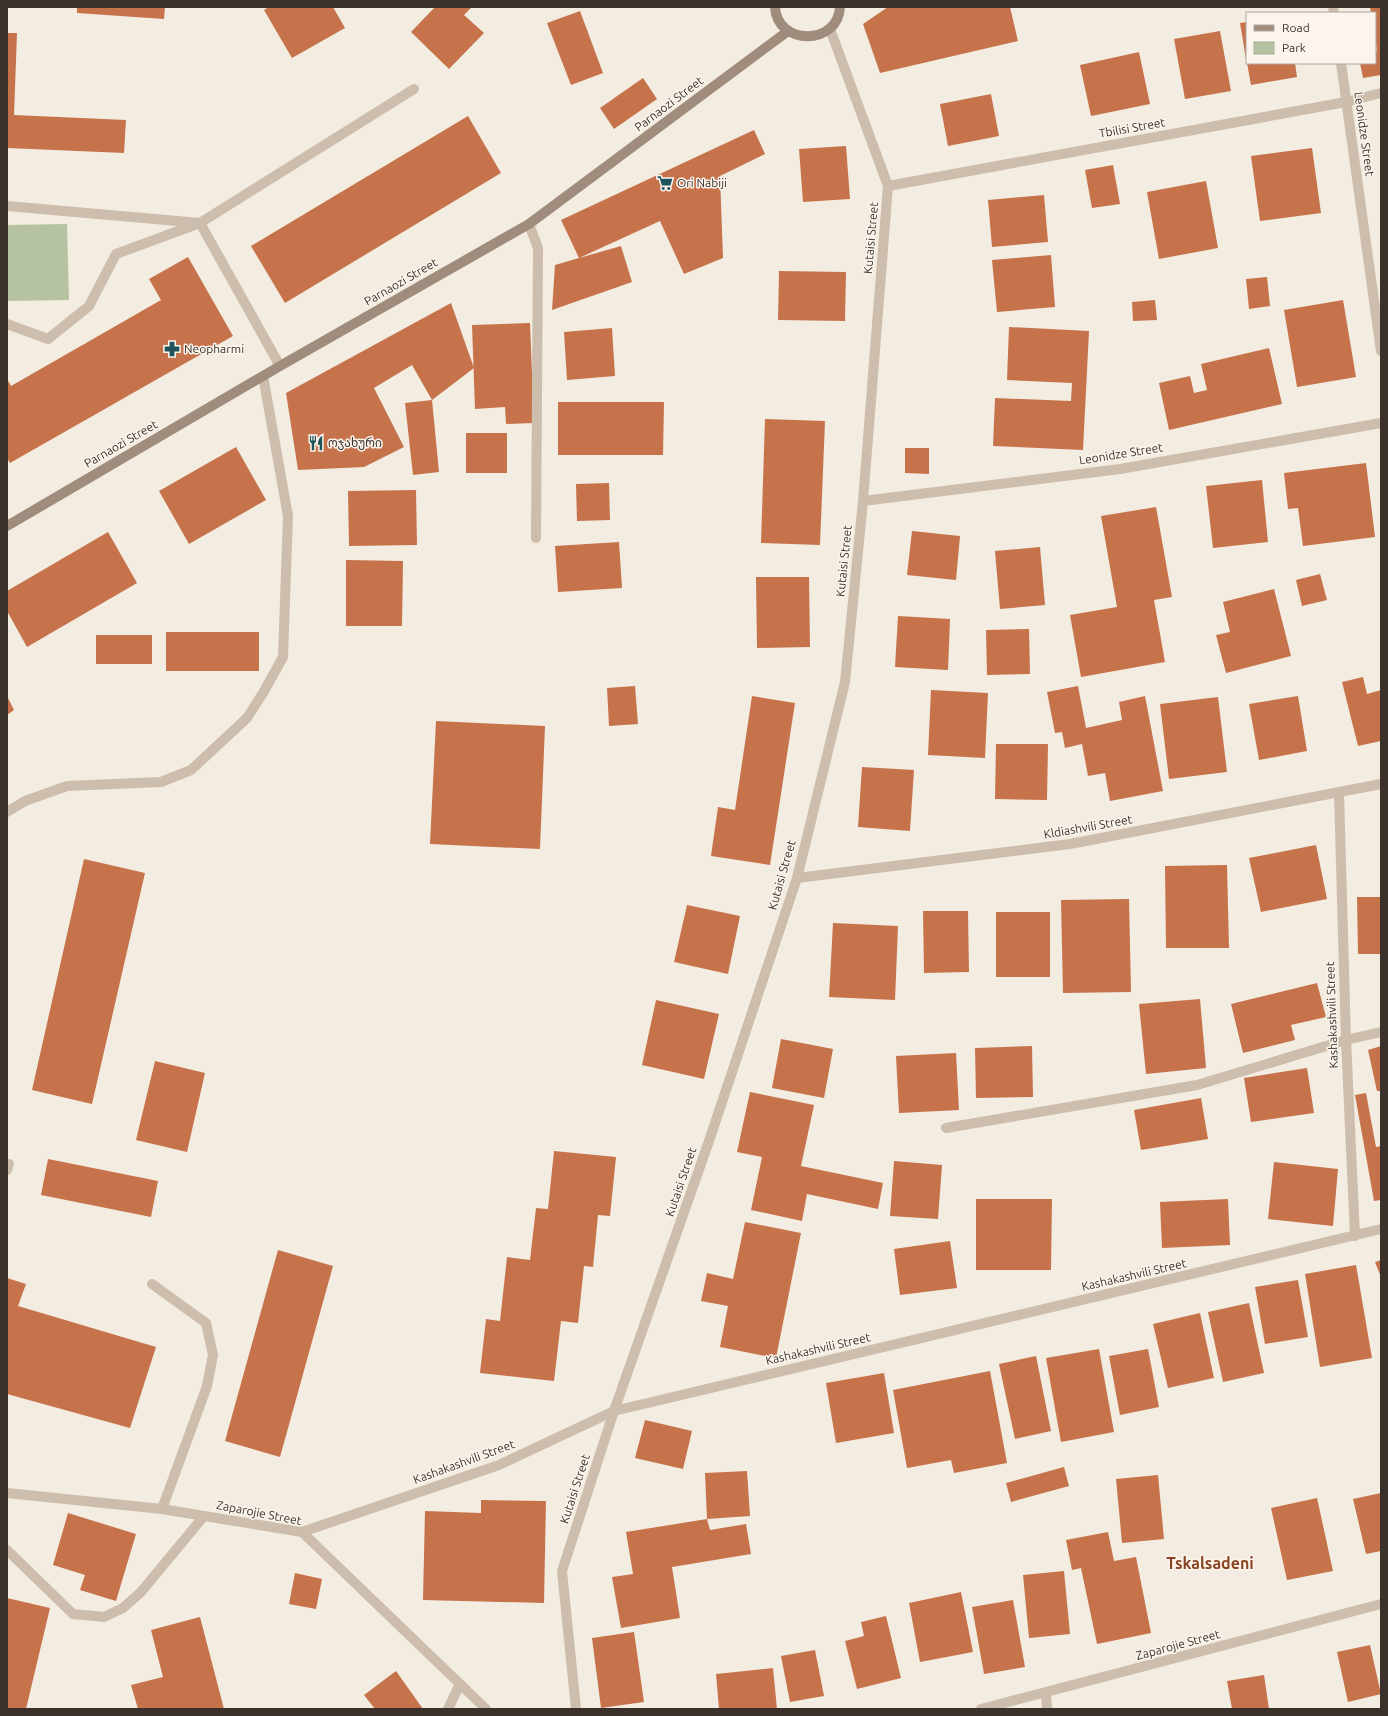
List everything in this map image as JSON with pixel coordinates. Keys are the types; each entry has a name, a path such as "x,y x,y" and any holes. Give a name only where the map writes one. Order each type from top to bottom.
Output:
{"street":[{"path":"775,7 780,22 788,31 798,36 810,38 821,35 830,29 837,20 840,7"},
{"name":"Kutaisi Street","path":"576,1709 562,1571 614,1411 711,1134 797,878 845,682 863,501 888,186 830,29"},
{"name":"Parnaozi Street","path":"7,526 280,366 529,224 788,31"},
{"name":"Leonidze Street","path":"1341,64 1381,351"},
{"path":"7,324 48,339 89,306 116,254 200,223 414,89"},
{"name":"Tbilisi Street","path":"888,186 1346,102 1381,93"},
{"path":"7,206 200,223"},
{"path":"200,223 280,366"},
{"path":"529,224 538,248 536,538"},
{"path":"7,812 25,801 67,786 161,782 191,770 247,718 263,693 283,657 288,516 263,376"},
{"name":"Leonidze Street","path":"863,501 1120,469 1381,423"},
{"name":"Kldiashvili Street","path":"797,878 1070,844 1381,784"},
{"name":"Kashakashvili Street","path":"1338,793 1346,1040 1355,1236"},
{"path":"946,1128 1197,1085 1346,1040 1381,1032"},
{"name":"Kashakashvili Street","path":"302,1532 499,1465 614,1411 1355,1236 1381,1228"},
{"path":"152,1284 206,1323 214,1355 207,1386 162,1509"},
{"name":"Zaparojie Street","path":"7,1493 162,1509 302,1532 486,1709"},
{"path":"7,1550 73,1614 104,1617 123,1608 141,1592 204,1516"},
{"name":"Zaparojie Street","path":"981,1709 1381,1604"},
{"path":"448,1709 460,1684"},
{"path":"1046,1693 1047,1709"}],"green space":[{"path":"67,224 69,300 7,301 7,225"}],"building":[{"path":"77,7 165,7 164,19 77,13"},
{"path":"269,7 333,7 345,28 292,58 264,10"},
{"path":"435,7 472,7 464,15 484,33 449,69 411,32"},
{"path":"888,7 1010,7 1018,41 880,73 863,24"},
{"path":"1370,7 1381,7 1381,75 1363,78 1360,64 1376,64 1376,12 1371,12"},
{"path":"580,11 603,73 571,85 547,23"},
{"path":"1246,22 1246,59 1240,23"},
{"path":"1220,31 1231,91 1185,99 1174,39"},
{"path":"7,33 17,33 14,115 126,120 124,153 7,148"},
{"path":"1139,52 1150,104 1091,116 1080,65"},
{"path":"1247,64 1295,64 1297,77 1251,85"},
{"path":"643,78 657,99 614,129 600,108"},
{"path":"991,94 999,136 948,146 940,104"},
{"path":"468,116 501,173 285,303 251,246"},
{"path":"754,130 765,154 720,176 723,258 684,274 660,221 579,258 561,220"},
{"path":"846,146 850,199 803,202 799,149"},
{"path":"1312,148 1321,213 1260,221 1251,156"},
{"path":"1113,165 1120,204 1092,208 1085,170"},
{"path":"1206,181 1218,248 1159,259 1147,192"},
{"path":"1044,195 1048,242 992,247 988,200"},
{"path":"621,246 632,282 552,310 555,265"},
{"path":"1051,255 1055,307 997,312 992,260"},
{"path":"188,257 233,336 10,463 7,458 7,379 11,386 161,300 149,279"},
{"path":"779,271 846,272 845,321 778,320"},
{"path":"1267,277 1270,306 1249,309 1246,279"},
{"path":"1155,300 1157,320 1133,321 1132,302"},
{"path":"1343,300 1356,377 1297,387 1284,310"},
{"path":"451,303 474,368 432,400 412,365 374,388 404,447 364,467 298,470 286,393"},
{"path":"530,323 534,423 506,424 505,407 475,409 472,325"},
{"path":"1009,327 1089,331 1083,450 993,446 995,398 1071,401 1072,383 1007,380"},
{"path":"612,328 615,376 567,380 564,332"},
{"path":"1269,348 1282,404 1169,430 1159,383 1190,376 1194,393 1207,390 1201,364"},
{"path":"432,400 439,472 413,475 405,403"},
{"path":"558,402 664,402 663,455 558,455"},
{"path":"765,419 825,421 820,545 761,543"},
{"path":"466,433 507,433 507,473 466,473"},
{"path":"236,447 266,500 189,544 159,491"},
{"path":"905,448 929,448 929,474 905,473"},
{"path":"1366,463 1375,537 1303,546 1298,508 1288,509 1284,473"},
{"path":"1262,480 1268,542 1213,548 1206,486"},
{"path":"609,483 610,520 577,521 576,484"},
{"path":"416,490 417,545 349,546 348,491"},
{"path":"1156,507 1172,597 1154,600 1165,662 1081,677 1070,615 1117,607 1101,516"},
{"path":"912,531 960,536 956,580 907,575"},
{"path":"108,532 137,583 27,647 7,611 7,591"},
{"path":"619,542 622,588 558,592 555,546"},
{"path":"1040,547 1045,605 1000,609 995,551"},
{"path":"346,560 403,561 402,626 346,626"},
{"path":"1320,574 1327,600 1302,606 1296,580"},
{"path":"756,577 809,577 810,647 757,648"},
{"path":"1274,589 1291,656 1226,673 1216,635 1230,632 1223,602"},
{"path":"898,616 950,619 948,670 895,667"},
{"path":"1029,629 1030,674 987,675 986,630"},
{"path":"166,632 259,632 259,671 166,671"},
{"path":"96,635 152,635 152,664 96,664"},
{"path":"1363,677 1367,694 1381,690 1381,741 1358,746 1342,682"},
{"path":"635,686 638,724 609,726 607,688"},
{"path":"1078,686 1086,728 1122,720 1119,702 1145,696 1163,791 1110,801 1105,773 1088,776 1082,744 1065,748 1062,732 1055,733 1047,692"},
{"path":"931,690 988,693 985,758 928,755"},
{"path":"7,696 14,710 7,715"},
{"path":"752,696 795,703 770,865 711,856 718,807 735,810"},
{"path":"1298,696 1307,751 1259,760 1249,704"},
{"path":"1218,697 1227,772 1169,779 1160,704"},
{"path":"436,721 545,726 540,849 430,844"},
{"path":"996,744 1048,744 1047,800 995,799"},
{"path":"862,767 914,770 910,831 858,827"},
{"path":"1316,845 1327,899 1261,912 1249,858"},
{"path":"84,859 145,873 92,1104 32,1090"},
{"path":"1227,865 1229,948 1166,948 1165,866"},
{"path":"1357,897 1381,897 1381,954 1358,954"},
{"path":"1129,899 1131,992 1063,993 1061,900"},
{"path":"687,905 740,916 728,974 674,962"},
{"path":"923,911 968,911 969,972 924,973"},
{"path":"996,912 1050,912 1050,977 996,977"},
{"path":"833,923 898,926 895,1000 829,997"},
{"path":"1317,983 1326,1017 1291,1025 1295,1040 1243,1053 1231,1004"},
{"path":"1200,999 1206,1068 1146,1074 1139,1004"},
{"path":"656,1000 719,1014 704,1079 642,1065"},
{"path":"781,1039 833,1049 824,1098 772,1088"},
{"path":"1032,1046 1033,1097 976,1098 975,1048"},
{"path":"1381,1046 1381,1091 1377,1091 1368,1050"},
{"path":"956,1053 959,1110 899,1113 896,1056"},
{"path":"155,1061 205,1073 187,1152 136,1140"},
{"path":"1307,1068 1314,1113 1251,1122 1244,1078"},
{"path":"750,1092 814,1105 801,1166 883,1183 878,1209 807,1194 802,1221 751,1210 762,1157 737,1152"},
{"path":"1366,1093 1376,1147 1381,1146 1381,1200 1374,1201 1355,1095"},
{"path":"1201,1098 1208,1139 1141,1150 1134,1110"},
{"path":"554,1151 616,1157 610,1216 598,1215 593,1267 584,1266 578,1323 561,1321 554,1381 480,1373 486,1319 500,1321 507,1257 530,1260 536,1208 548,1209"},
{"path":"48,1159 158,1181 151,1217 41,1195"},
{"path":"894,1161 942,1165 938,1219 890,1216"},
{"path":"1274,1162 1338,1169 1333,1226 1268,1219"},
{"path":"976,1199 1052,1199 1051,1270 976,1270"},
{"path":"1228,1199 1230,1245 1162,1248 1160,1202"},
{"path":"745,1222 801,1233 776,1358 720,1347 728,1306 701,1301 707,1273 733,1279"},
{"path":"950,1241 957,1288 900,1295 894,1249"},
{"path":"278,1250 333,1266 280,1457 225,1441"},
{"path":"1381,1260 1381,1277 1375,1262"},
{"path":"1356,1265 1372,1358 1320,1367 1305,1274"},
{"path":"7,1278 26,1284 18,1306 156,1347 130,1428 7,1394"},
{"path":"1298,1280 1308,1337 1265,1344 1255,1287"},
{"path":"1249,1303 1264,1373 1223,1382 1208,1312"},
{"path":"1200,1313 1214,1378 1168,1388 1153,1324"},
{"path":"1099,1349 1114,1432 1061,1442 1046,1358"},
{"path":"1148,1349 1159,1407 1120,1415 1109,1356"},
{"path":"1036,1356 1051,1431 1015,1439 999,1364"},
{"path":"990,1371 1007,1463 954,1473 951,1460 907,1468 893,1390"},
{"path":"884,1373 894,1433 836,1443 826,1383"},
{"path":"645,1420 692,1431 683,1469 635,1458"},
{"path":"1064,1467 1069,1486 1011,1502 1006,1483"},
{"path":"747,1471 750,1516 707,1519 705,1473"},
{"path":"1158,1475 1164,1539 1122,1543 1116,1479"},
{"path":"1381,1493 1381,1551 1366,1554 1353,1499"},
{"path":"1317,1498 1333,1571 1287,1580 1271,1508"},
{"path":"481,1500 546,1501 544,1603 423,1600 425,1511 481,1513"},
{"path":"68,1513 136,1534 116,1601 80,1590 85,1575 53,1565"},
{"path":"707,1519 710,1530 746,1524 751,1554 672,1567 680,1618 621,1628 612,1577 633,1574 626,1532"},
{"path":"1108,1532 1114,1561 1136,1557 1151,1633 1097,1644 1081,1568 1072,1570 1066,1540"},
{"path":"1064,1571 1070,1634 1029,1638 1023,1575"},
{"path":"295,1573 322,1579 316,1609 289,1604"},
{"path":"961,1592 973,1652 920,1662 909,1603"},
{"path":"7,1598 50,1608 26,1709 7,1709"},
{"path":"1013,1600 1025,1667 984,1674 972,1607"},
{"path":"886,1616 901,1678 857,1689 845,1641 864,1636 861,1622"},
{"path":"200,1617 224,1709 138,1709 131,1685 163,1677 151,1630"},
{"path":"634,1632 644,1702 601,1708 592,1638"},
{"path":"1370,1645 1381,1694 1348,1702 1337,1652"},
{"path":"815,1650 824,1696 790,1702 781,1656"},
{"path":"773,1668 777,1709 719,1709 716,1674"},
{"path":"396,1671 423,1709 375,1709 364,1695"},
{"path":"1264,1675 1269,1709 1232,1709 1227,1681"}],"place":[{"name":"Ori Nabiji","path":"665,183"},
{"name":"Neopharmi","path":"172,349"},
{"name":"ოჯახური","path":"316,443"}],"district":[{"name":"Tskalsadeni","path":"1210,1563"}]}
